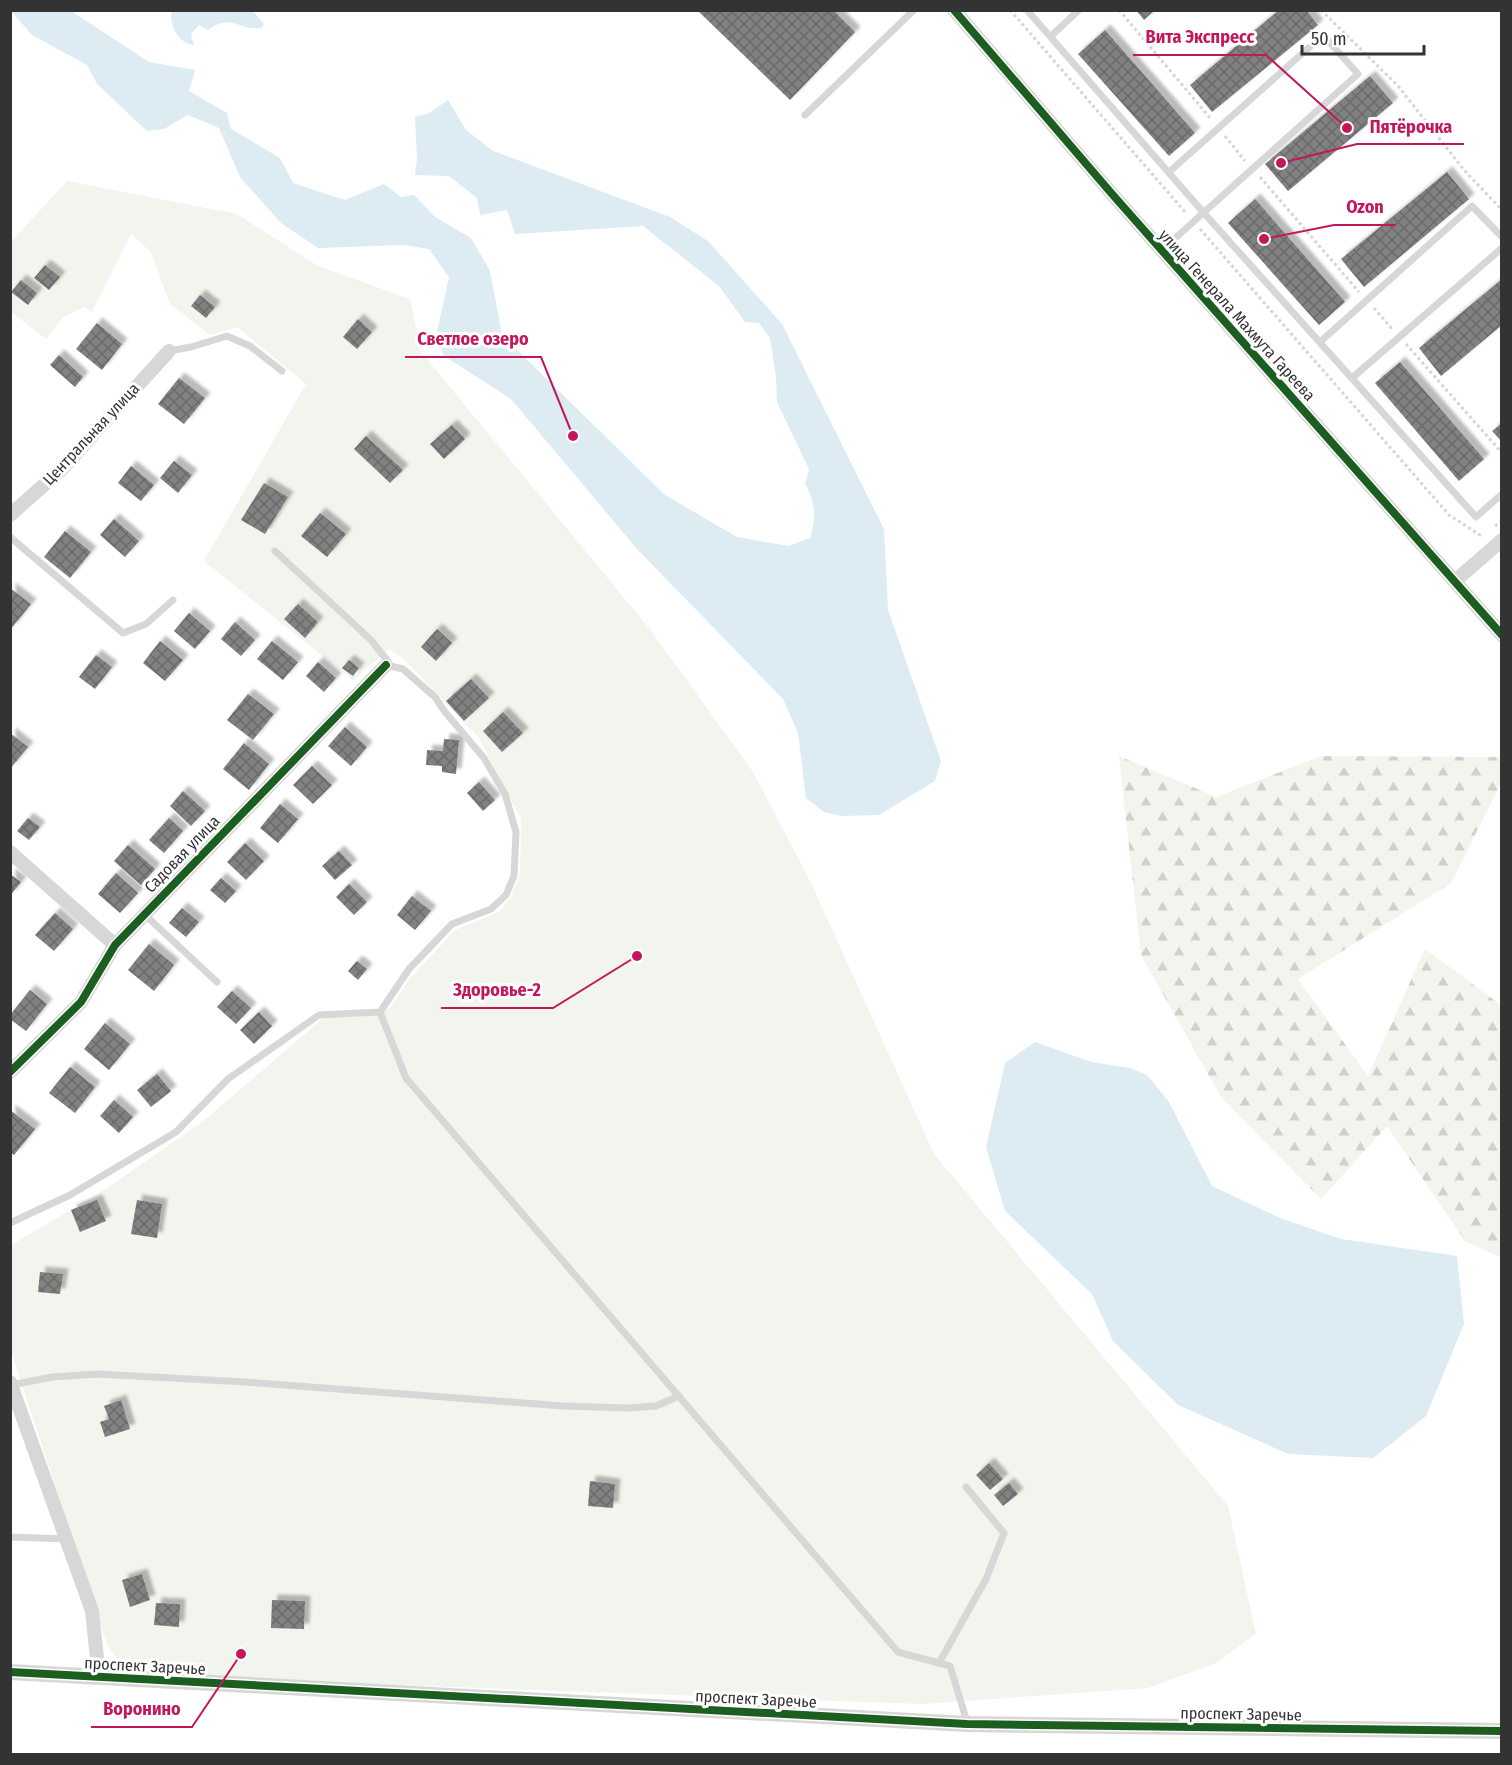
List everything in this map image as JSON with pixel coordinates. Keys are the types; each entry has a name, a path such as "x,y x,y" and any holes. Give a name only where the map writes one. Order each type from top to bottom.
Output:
{"street":[{"name":"улица Генерала Махмута Гареева","path":"954,10 1161,250 1502,635"},
{"name":"Центральная улица","path":"10,515 60,470 169,351"},
{"path":"1455,581 1502,540"},
{"name":"Садовая улица","path":"10,1072 81,1002 115,945 387,664"},
{"path":"10,852 115,945"},
{"path":"11,1384 92,1611 99,1677"},
{"name":"проспект Заречье","path":"10,1672 967,1724 1502,1731"}],"lane":[{"path":"805,115 914,10"},
{"path":"1027,10 1203,212 1476,517 1502,494"},
{"path":"1051,36 1079,10"},
{"path":"1161,250 1358,74 1323,35 1168,172"},
{"path":"1320,342 1472,206 1502,237"},
{"path":"1352,378 1502,248"},
{"path":"169,351 192,347 227,336 250,346 282,371"},
{"path":"10,537 123,633 146,624 173,600"},
{"path":"275,551 371,640 387,660 387,664 403,669 435,697 484,758 505,794 516,832 514,876 506,895 491,909 452,924 409,969 380,1012"},
{"path":"144,914 217,982"},
{"path":"10,1223 70,1195 176,1132 228,1079 318,1015 380,1012"},
{"path":"380,1012 406,1078 898,1652 950,1666 967,1724"},
{"path":"11,1384 52,1377 98,1374 245,1382 563,1406 628,1408 656,1406 679,1396"},
{"path":"939,1663 986,1579 1004,1533 966,1486"},
{"path":"10,1537 67,1539"}],"path":[{"path":"1010,10 1433,498 1449,515 1476,532"},
{"path":"1119,10 1252,169 1502,453"},
{"path":"1321,10 1398,86 1464,170 1502,210"}],"green space":[{"path":"67,181 237,214 318,266 410,299 421,352 649,628 753,772 810,881 934,1154 1228,1506 1256,1634 1216,1663 1148,1688 922,1704 127,1675 107,1644 11,1351 11,1245 104,1190 201,1123 323,1018 372,1016 391,1007 408,981 455,930 499,912 512,896 520,873 521,819 479,738 404,659 389,649 353,680 204,561 306,384 237,327 210,335 170,304 151,252 131,234 92,312 84,307 63,317 46,339 11,312 10,243"},
{"path":"1119,756 1216,797 1322,756 1501,757 1501,783 1451,883 1298,979 1368,1076 1425,949 1501,1005 1501,1258 1465,1241 1387,1126 1321,1199 1221,1097 1141,955"}],"shaded area":[{"path":"172,10 253,11 264,24 262,28 254,28 229,22 216,25 208,30 199,25 191,34 194,45 184,41 176,33 172,22"},
{"path":"11,11 71,11 149,62 195,70 189,91 227,113 231,129 280,158 293,183 345,200 384,184 401,197 414,195 435,217 471,238 490,271 502,335 665,495 737,537 789,546 810,538 812,531 813,504 805,484 809,469 777,402 776,376 770,338 759,323 745,322 719,286 643,226 515,234 507,210 480,215 477,198 449,176 415,175 417,158 415,117 429,113 448,100 466,130 493,151 670,217 708,241 782,324 884,529 888,610 941,761 935,781 879,815 841,816 824,812 806,798 798,733 783,699 637,549 511,399 444,356 436,337 449,277 429,249 404,245 318,248 281,223 240,177 219,128 188,115 164,129 147,131 97,84 87,65 32,35"},
{"path":"1035,1042 1091,1062 1130,1068 1147,1075 1169,1102 1212,1186 1280,1218 1341,1239 1457,1256 1464,1324 1426,1416 1373,1458 1288,1454 1178,1405 1113,1341 1092,1294 1005,1211 986,1147 1005,1063"}],"building":[{"path":"697,10 833,10 855,32 790,100"},
{"path":"1136,10 1155,10 1144,20"},
{"path":"1279,10 1306,10 1318,25 1212,112 1190,85"},
{"path":"1105,30 1195,133 1169,156 1078,54"},
{"path":"1370,76 1393,103 1288,191 1265,164"},
{"path":"1447,172 1469,199 1364,287 1341,259"},
{"path":"1255,199 1345,302 1319,325 1228,223"},
{"path":"45,265 60,277 49,290 34,278"},
{"path":"1502,279 1502,325 1441,376 1419,348"},
{"path":"21,280 37,293 28,305 11,292"},
{"path":"200,295 215,307 206,318 191,306"},
{"path":"358,319 372,332 357,349 343,337"},
{"path":"97,323 122,344 102,370 76,349"},
{"path":"59,355 83,377 75,387 50,365"},
{"path":"1400,362 1484,459 1459,481 1375,383"},
{"path":"179,378 205,398 184,424 158,404"},
{"path":"1502,423 1502,442 1492,431"},
{"path":"452,425 465,439 444,459 430,444"},
{"path":"366,436 403,470 390,483 354,449"},
{"path":"174,461 192,475 178,493 160,478"},
{"path":"131,466 154,485 141,501 118,483"},
{"path":"264,483 288,497 265,534 241,520"},
{"path":"320,513 346,534 327,557 301,536"},
{"path":"114,519 139,541 125,557 100,535"},
{"path":"65,531 91,552 70,578 44,557"},
{"path":"10,588 31,604 10,630"},
{"path":"298,604 318,622 305,638 284,619"},
{"path":"189,613 210,631 195,649 174,631"},
{"path":"235,622 255,640 241,656 221,639"},
{"path":"437,629 452,643 436,661 421,647"},
{"path":"160,641 183,660 165,681 143,663"},
{"path":"272,641 298,662 283,680 257,659"},
{"path":"96,655 112,667 95,689 79,677"},
{"path":"349,660 359,668 353,676 342,668"},
{"path":"318,662 336,678 324,692 306,676"},
{"path":"471,679 489,698 464,721 446,701"},
{"path":"248,694 274,714 253,740 227,720"},
{"path":"503,712 523,733 502,752 483,731"},
{"path":"345,727 367,747 351,766 328,746"},
{"path":"10,733 28,747 10,769"},
{"path":"444,739 459,740 456,774 442,772 442,766 426,765 427,750 443,751"},
{"path":"244,743 269,764 249,790 223,769"},
{"path":"312,766 332,785 313,804 293,785"},
{"path":"479,782 495,800 483,811 467,793"},
{"path":"183,791 205,811 191,826 170,806"},
{"path":"280,804 298,819 278,843 260,828"},
{"path":"28,818 40,827 29,840 17,831"},
{"path":"169,818 183,831 164,853 149,840"},
{"path":"245,843 264,861 246,880 227,862"},
{"path":"128,845 155,869 141,885 114,861"},
{"path":"339,851 352,865 335,880 322,866"},
{"path":"116,873 138,893 120,913 98,894"},
{"path":"10,874 21,882 10,896"},
{"path":"221,878 236,891 225,903 210,890"},
{"path":"349,884 367,902 354,915 336,897"},
{"path":"412,896 431,911 415,930 397,915"},
{"path":"182,908 199,922 186,937 169,923"},
{"path":"55,913 73,929 54,951 35,935"},
{"path":"149,944 174,965 154,991 128,970"},
{"path":"357,961 367,969 358,980 348,971"},
{"path":"30,990 47,1004 26,1031 10,1019 10,1015"},
{"path":"232,991 251,1008 236,1024 217,1007"},
{"path":"259,1012 272,1026 254,1044 240,1030"},
{"path":"105,1023 130,1044 109,1070 84,1049"},
{"path":"70,1067 95,1087 75,1113 49,1093"},
{"path":"157,1074 171,1091 151,1107 137,1090"},
{"path":"114,1100 133,1117 119,1133 100,1116"},
{"path":"10,1110 35,1129 14,1155 10,1152"},
{"path":"97,1200 106,1221 80,1232 71,1210"},
{"path":"137,1200 162,1204 157,1238 131,1234"},
{"path":"40,1272 63,1274 60,1294 38,1292"},
{"path":"121,1400 130,1429 105,1437 100,1422 109,1419 104,1406"},
{"path":"989,1463 1003,1479 990,1490 976,1475"},
{"path":"590,1481 615,1484 613,1508 588,1506"},
{"path":"1009,1483 1018,1494 1003,1506 994,1495"},
{"path":"142,1574 150,1600 130,1607 122,1580"},
{"path":"272,1600 305,1601 304,1629 271,1628"},
{"path":"156,1603 180,1604 179,1627 154,1625"}],"cycle path":[{"path":"954,10 1112,194 1502,635"},
{"path":"10,1072 81,1002 115,945 386,665"},
{"path":"10,1672 967,1724 1502,1731"}],"place":[{"name":"Вита Экспресс","path":"1347,128"},
{"name":"Пятёрочка","path":"1281,163"},
{"name":"Ozon","path":"1264,239"},
{"name":"Светлое озеро","path":"573,436"},
{"name":"Здоровье-2","path":"637,956"},
{"name":"Воронино","path":"241,1654"}]}
